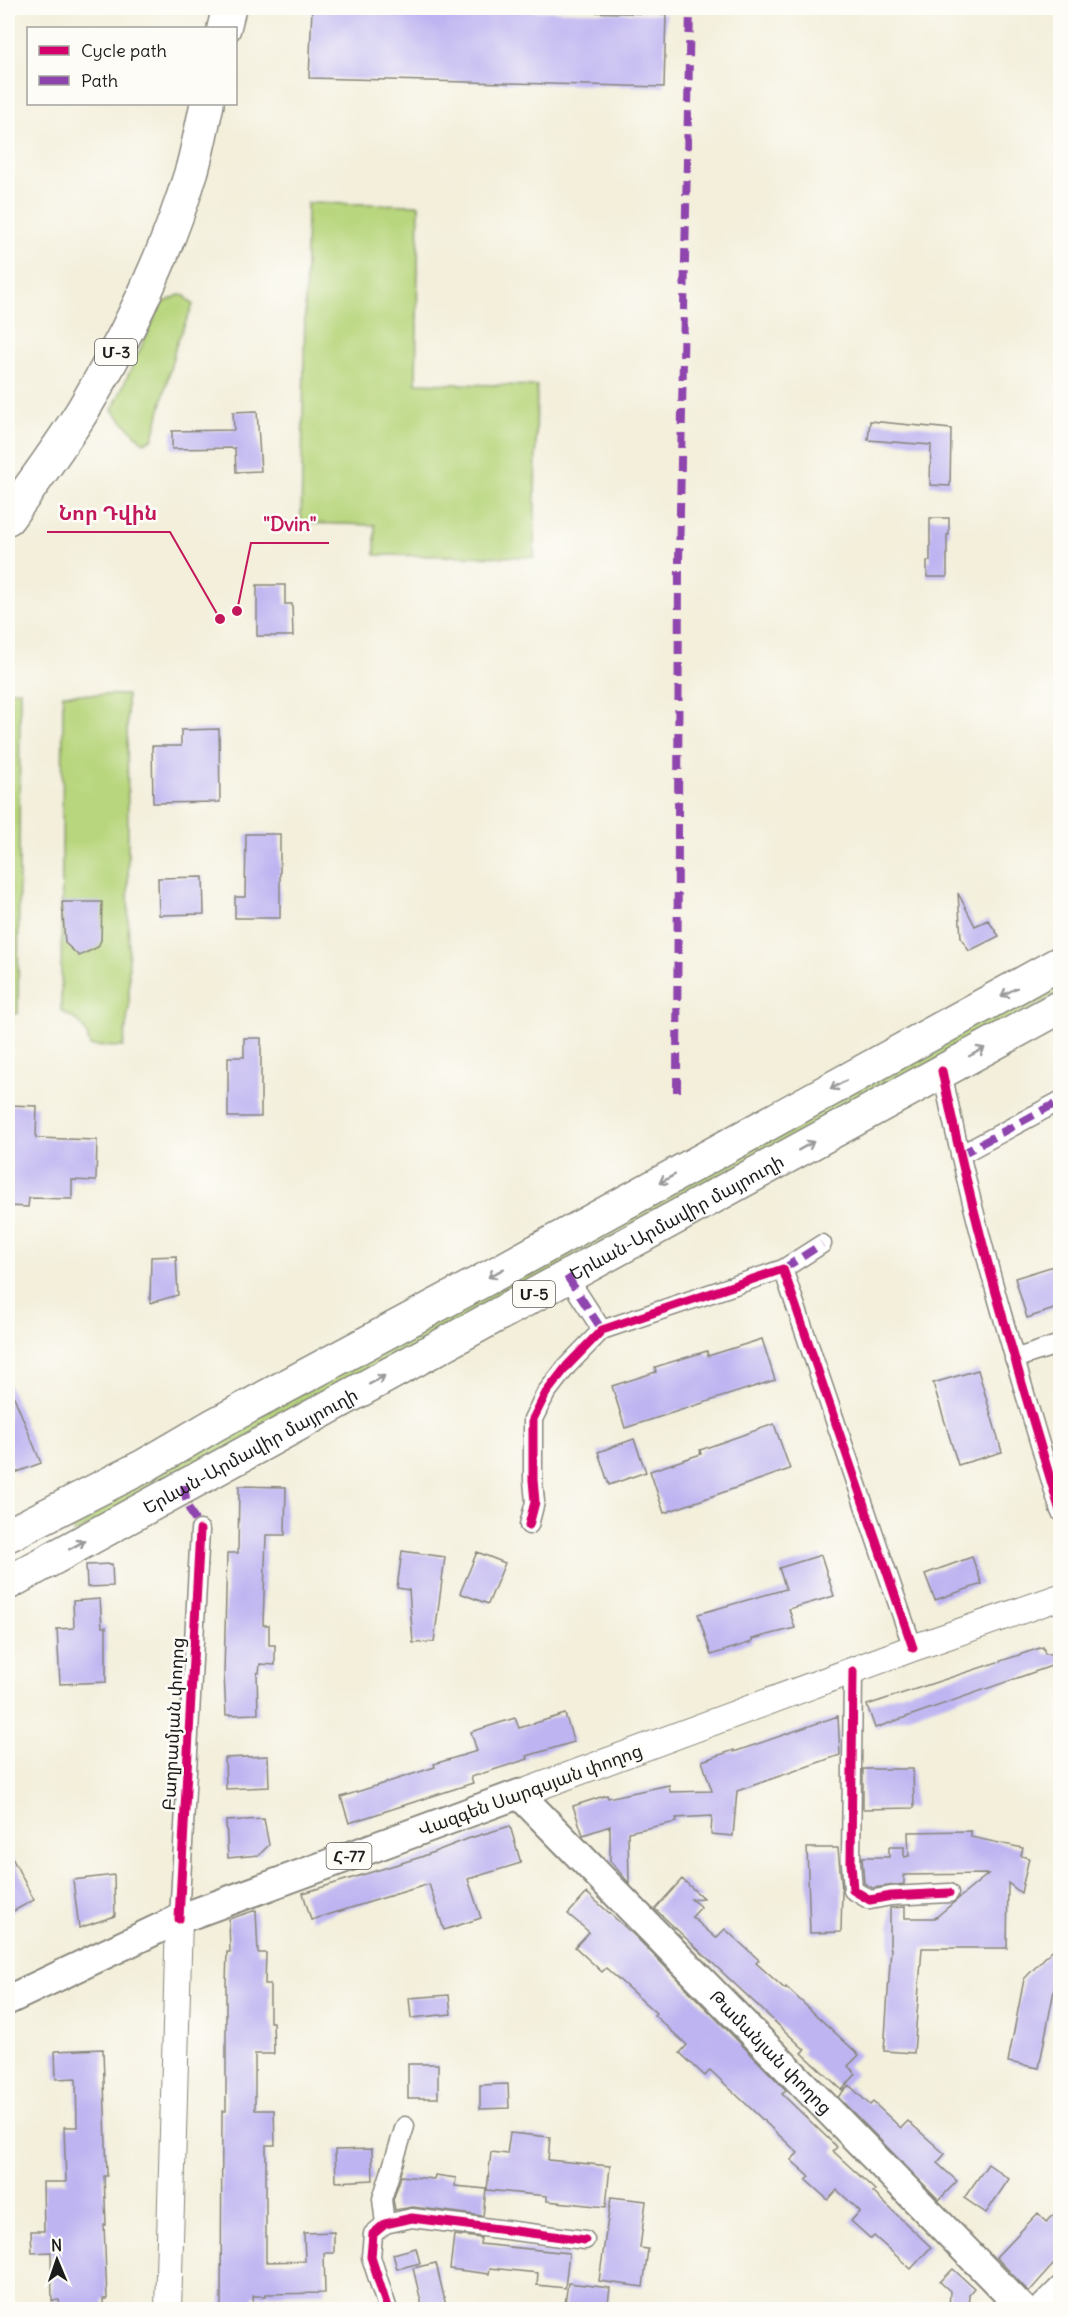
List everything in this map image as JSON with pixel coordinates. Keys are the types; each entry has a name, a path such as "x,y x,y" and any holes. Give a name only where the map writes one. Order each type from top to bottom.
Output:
{"highway":[{"path":"224,27 229,8"},
{"name":"Մ-3","path":"8,518 82,412 137,309 169,236 188,180 207,105"},
{"name":"Երևան-Արմավիր մայրուղի","path":"12,1532 144,1466 214,1425 497,1273 1060,963"},
{"name":"Երևան-Արմավիր մայրուղի","path":"20,1576 1060,1007"},
{"path":"12,1532 31,1527 37,1529 45,1547 20,1576"}],"main road":[{"name":"Վազգեն Սարգսյան փողոց","path":"8,2000 179,1919 519,1794"},
{"name":"Թամանյան փողոց","path":"519,1794 1024,2310"}],"street":[{"path":"942,1071 960,1155 1014,1359 1060,1510"},
{"path":"960,1155 1060,1101"},
{"path":"529,1525 535,1502 532,1480 533,1419 546,1393 567,1366 602,1330 783,1269 822,1244"},
{"path":"783,1269 913,1648"},
{"path":"567,1276 602,1330"},
{"path":"1014,1359 1060,1344"},
{"name":"Բաղրամյան փողոց","path":"168,2310 179,1919 200,1530"},
{"name":"Վազգեն Սարգսյան փողոց","path":"519,1794 913,1648 1060,1597"},
{"path":"853,1671 851,1863 853,1890 870,1900 891,1896 949,1893"},
{"path":"386,2223 382,2199 405,2126"},
{"path":"388,2310 371,2257 373,2234 386,2223 412,2218 585,2240"},
{"path":"1035,2310 1060,2285"}],"green space":[{"path":"307,203 419,205 416,383 537,386 534,557 375,555 375,525 301,523"},
{"path":"179,295 185,296 193,305 176,345 153,438 144,443 112,410 161,304"},
{"path":"20,690 18,1013 8,1016 8,691"},
{"path":"63,694 127,695 129,1007 123,1047 90,1046 81,1024 61,1011"},
{"path":"1060,976 1060,993 74,1534 69,1520"}],"building":[{"path":"312,8 502,8 502,10 666,14 664,87 309,78"},
{"path":"257,411 261,471 236,472 235,448 172,449 172,431 234,430 233,412"},
{"path":"870,421 951,429 950,486 930,485 931,445 868,440"},
{"path":"930,518 949,518 947,577 927,577 927,561 930,561"},
{"path":"257,585 285,585 285,604 292,604 293,636 257,636"},
{"path":"219,729 220,802 153,803 152,746 181,746 181,730"},
{"path":"246,834 280,834 280,918 235,918 235,897 245,897"},
{"path":"203,877 204,914 159,915 158,878"},
{"path":"958,893 975,926 988,920 999,936 969,951 961,938"},
{"path":"62,902 102,902 101,940 98,947 79,956 65,943"},
{"path":"244,1038 261,1038 261,1117 228,1117 228,1057 244,1057"},
{"path":"8,1105 37,1106 36,1138 97,1140 96,1181 72,1180 72,1199 29,1198 28,1207 8,1206"},
{"path":"176,1256 178,1295 150,1303 151,1257"},
{"path":"1060,1264 1060,1307 1027,1318 1015,1278"},
{"path":"762,1339 775,1380 625,1428 612,1386 656,1372 655,1367 707,1351 708,1356"},
{"path":"978,1370 1002,1452 958,1465 933,1383"},
{"path":"8,1382 41,1463 15,1473 8,1455"},
{"path":"774,1424 790,1469 664,1513 650,1471 701,1454 700,1450"},
{"path":"634,1439 646,1472 609,1485 598,1452"},
{"path":"239,1486 286,1487 285,1535 266,1535 263,1625 269,1625 269,1645 275,1645 275,1665 260,1664 259,1673 257,1673 258,1714 226,1715 224,1673 227,1553 238,1553"},
{"path":"402,1551 445,1557 434,1642 413,1643 409,1590 397,1588"},
{"path":"477,1552 505,1563 488,1604 460,1593"},
{"path":"821,1555 834,1596 789,1609 795,1628 752,1639 752,1642 711,1655 698,1614 786,1589 779,1568"},
{"path":"972,1557 982,1584 935,1600 925,1574"},
{"path":"112,1564 113,1586 87,1587 86,1565"},
{"path":"100,1599 102,1627 106,1627 106,1682 60,1684 57,1629 74,1628 73,1601"},
{"path":"1043,1647 1045,1654 1060,1654 1060,1663 875,1728 867,1705"},
{"path":"565,1714 574,1742 527,1756 528,1759 471,1777 473,1783 349,1823 341,1797 477,1751 471,1732 515,1718 519,1728"},
{"path":"838,1716 840,1755 737,1791 733,1836 711,1834 712,1816 676,1818 677,1822 628,1832 629,1883 610,1861 610,1826 583,1835 573,1806 607,1795 608,1798 669,1785 670,1792 712,1791 702,1761"},
{"path":"268,1756 269,1787 226,1789 225,1758"},
{"path":"863,1769 913,1769 914,1808 863,1809"},
{"path":"264,1819 269,1845 259,1855 228,1858 226,1821"},
{"path":"510,1826 521,1863 468,1879 481,1918 444,1930 429,1884 311,1920 303,1893 421,1857 470,1838"},
{"path":"971,1831 971,1837 1023,1848 1021,1856 1029,1858 1021,1893 1008,1883 1007,1948 922,1948 914,2053 884,2051 891,1948 890,1908 905,1907 905,1918 935,1918 988,1874 904,1875 904,1884 872,1888 864,1883 862,1857 889,1857 889,1847 904,1847 904,1857 909,1856 908,1832"},
{"path":"807,1848 838,1848 842,1890 841,1932 810,1933"},
{"path":"8,1850 34,1900 8,1914"},
{"path":"114,1875 115,1916 79,1928 73,1880"},
{"path":"682,1879 703,1898 691,1899 701,1907 692,1917 716,1938 725,1929 759,1960 756,1963 785,1989 786,1987 859,2055 848,2066 856,2074 842,2090 802,2053 805,2050 655,1909"},
{"path":"587,1893 635,1936 786,2090 782,2094 837,2147 833,2151 931,2247 911,2269 874,2236 871,2239 851,2221 860,2211 837,2190 828,2200 806,2180 810,2177 791,2160 798,2153 710,2070 705,2076 680,2053 687,2045 654,2015 656,2013 606,1968 602,1972 575,1947 589,1932 568,1914"},
{"path":"256,1910 258,1953 266,1953 265,1984 270,1984 270,2022 273,2022 274,2054 255,2054 255,2110 274,2110 275,2145 266,2145 266,2262 305,2261 304,2233 334,2232 334,2253 324,2253 325,2293 253,2296 254,2310 221,2310 222,2111 226,2111 226,1984 227,1952 230,1952 229,1919"},
{"path":"1060,1942 1060,1984 1056,1980 1039,2068 1008,2062 1024,1979"},
{"path":"449,1995 451,2014 411,2018 409,1998"},
{"path":"103,2049 107,2176 104,2176 106,2225 104,2225 107,2299 103,2299 103,2310 60,2310 59,2300 52,2301 51,2252 32,2253 31,2231 44,2231 43,2182 66,2182 64,2127 77,2127 76,2078 56,2079 55,2051"},
{"path":"408,2064 438,2064 438,2098 408,2098"},
{"path":"508,2084 509,2108 480,2109 480,2085"},
{"path":"849,2085 870,2105 873,2102 901,2128 908,2121 945,2154 937,2163 957,2181 939,2200 838,2097"},
{"path":"510,2133 550,2137 548,2160 610,2166 606,2207 547,2201 547,2196 487,2190 491,2152 507,2154"},
{"path":"372,2149 373,2180 336,2182 335,2150"},
{"path":"988,2164 1009,2179 986,2213 964,2198"},
{"path":"435,2175 456,2178 455,2186 486,2189 483,2216 413,2207 395,2210 393,2200 401,2176 434,2179"},
{"path":"611,2197 646,2201 640,2248 648,2249 643,2287 599,2281"},
{"path":"1060,2208 1060,2257 1029,2292 996,2257 1038,2213 1047,2222"},
{"path":"454,2235 481,2238 480,2244 569,2253 565,2288 537,2285 538,2273 490,2268 489,2274 450,2269"},
{"path":"416,2248 420,2263 397,2269 393,2254"},
{"path":"436,2263 447,2310 423,2310 413,2268"},
{"path":"953,2269 974,2288 969,2294 968,2310 949,2310 950,2291 940,2282"},
{"path":"568,2283 610,2288 607,2310 564,2310"}],"marked path":[{"path":"677,1092 679,562 690,8"},
{"path":"960,1155 1060,1101"},
{"path":"783,1269 822,1244"},
{"path":"567,1276 602,1330"},
{"path":"184,1485 187,1505 200,1530"}],"cycle path":[{"path":"942,1071 981,1237 1060,1511"},
{"path":"529,1525 535,1502 533,1419 546,1393 567,1366 602,1330 783,1269 913,1648"},
{"path":"179,1919 200,1530"},
{"path":"853,1671 851,1863 853,1890 870,1900 891,1896 949,1893"},
{"path":"388,2310 371,2257 373,2234 385,2224 412,2218 585,2240"}],"place":[{"name":"\"Dvin\"","path":"237,611"},
{"name":"Նոր Դվին","path":"220,619"}]}
